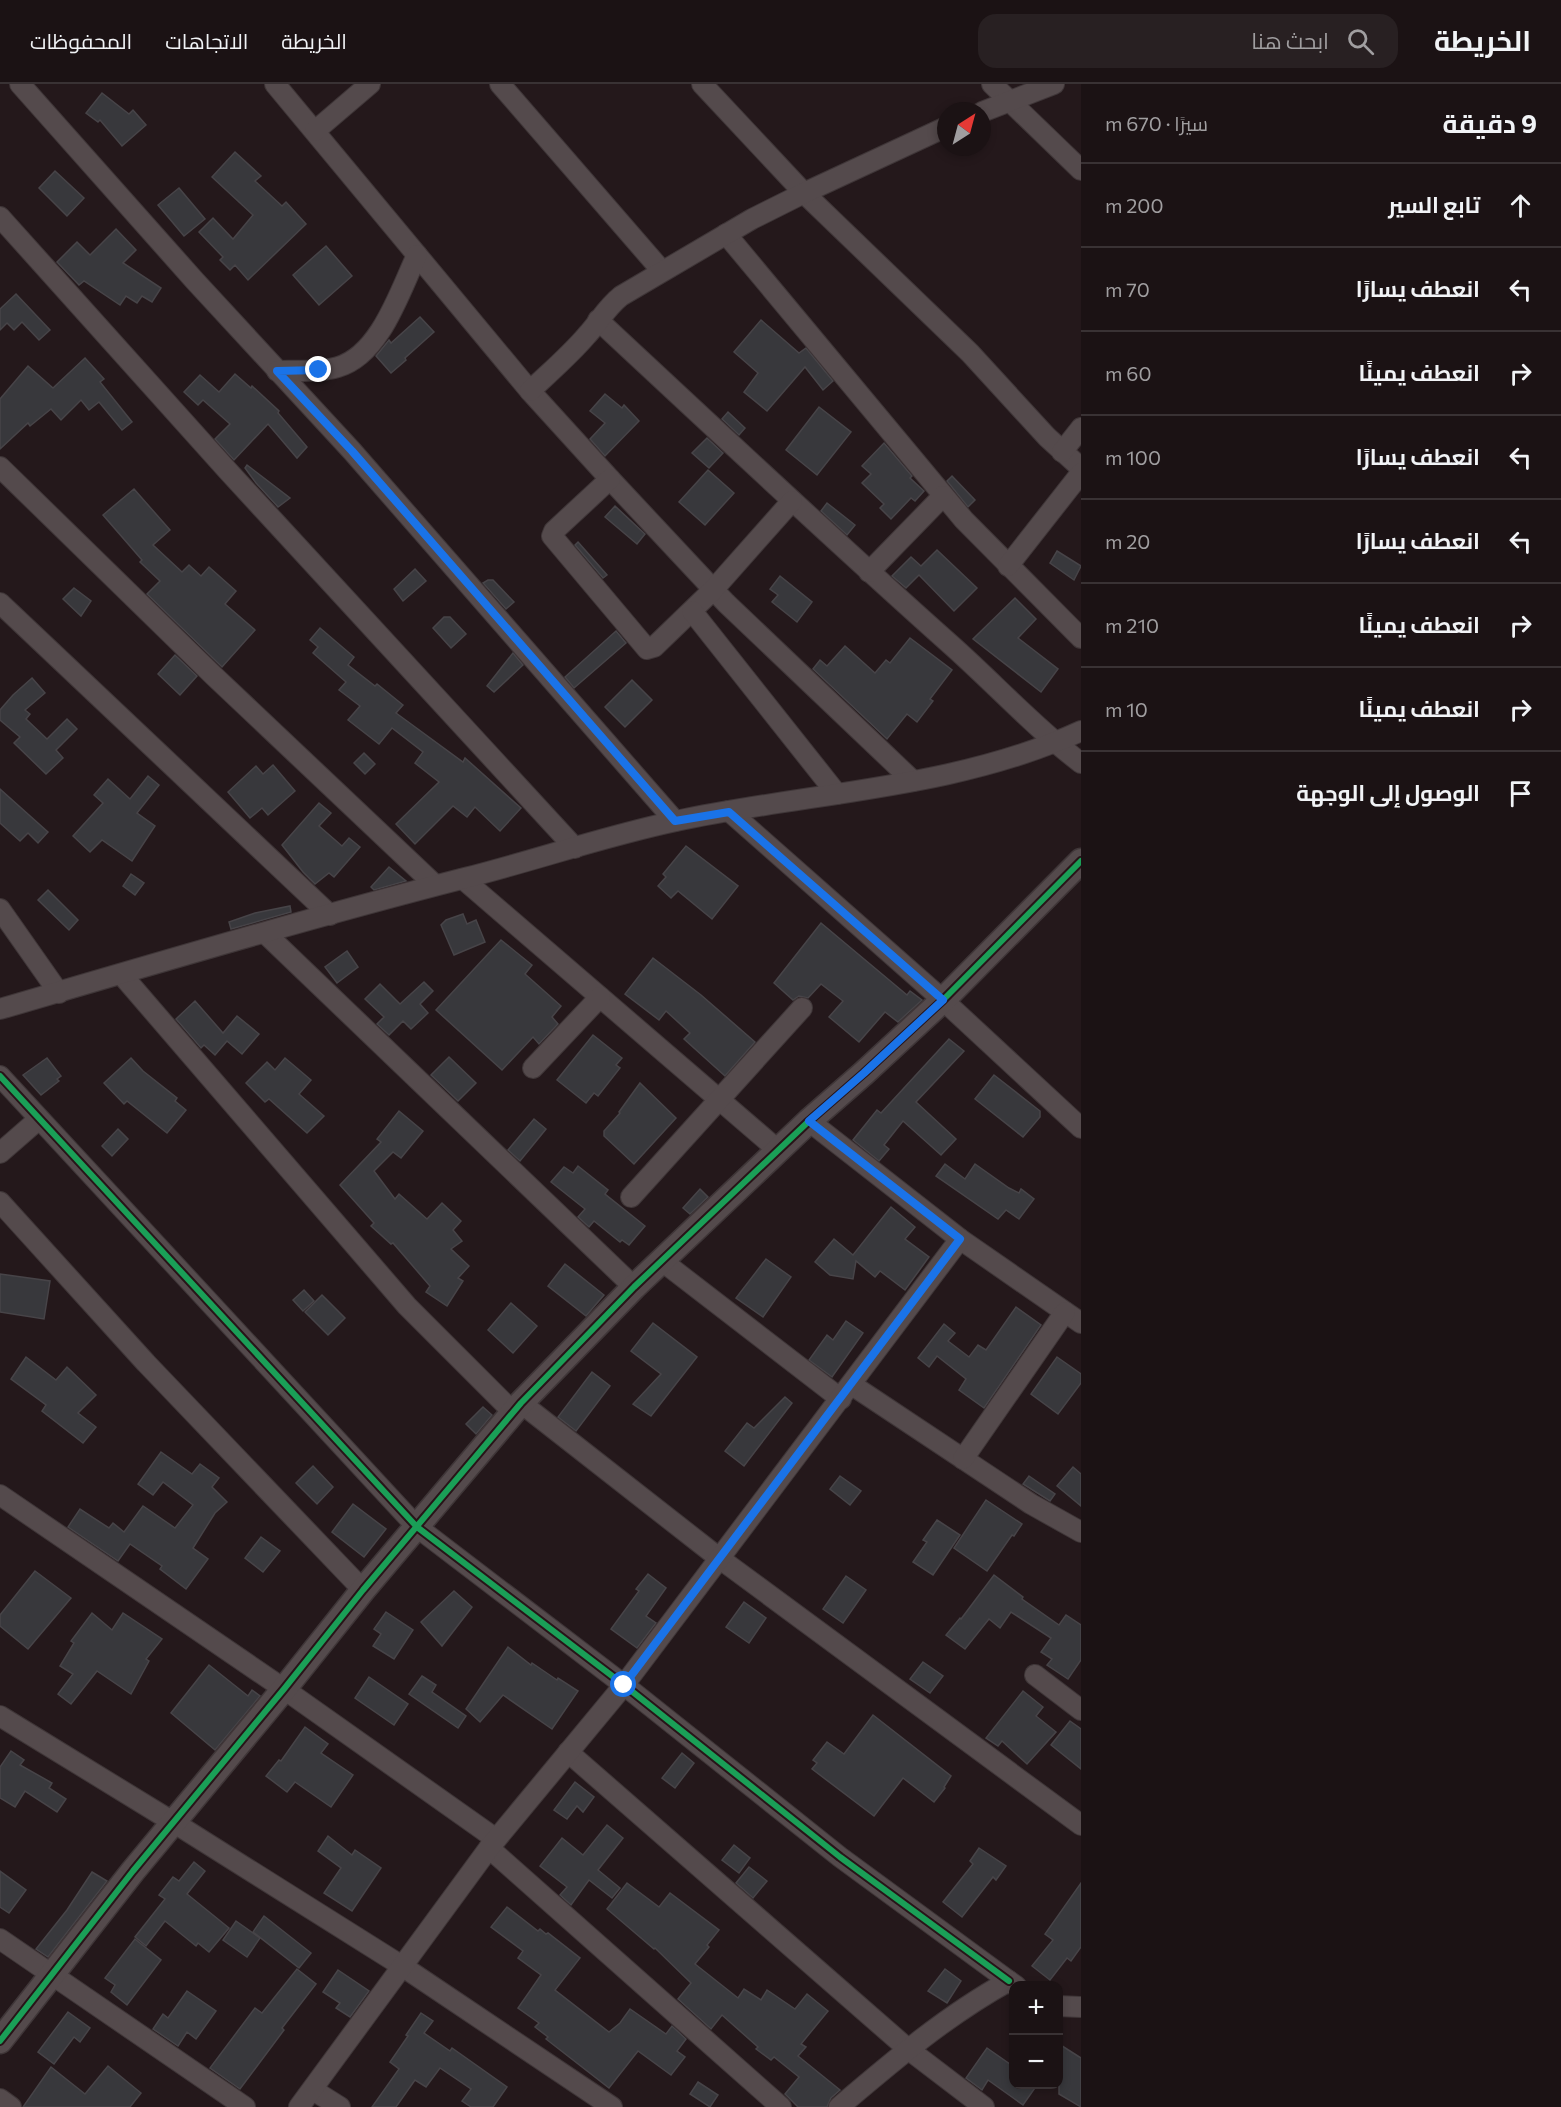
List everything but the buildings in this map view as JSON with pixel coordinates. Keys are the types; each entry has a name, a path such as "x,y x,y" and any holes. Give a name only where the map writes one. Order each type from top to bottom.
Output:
{"street":[{"path":"20,84 277,371 352,451 675,821"},
{"path":"275,84 530,391 610,479 713,590 913,781"},
{"path":"315,131 370,84"},
{"path":"500,84 662,271"},
{"path":"702,84 804,193 983,366 1062,452 1081,468"},
{"path":"992,84 1081,170"},
{"path":"991,108 1054,84"},
{"path":"530,391 576,347 608,307 621,296 726,234 804,193 937,131"},
{"path":"0,217 228,471 575,848"},
{"path":"726,234 943,496 1008,566 1081,638"},
{"path":"277,371 339,367 356,358 379,334 417,255"},
{"path":"598,320 1055,743 1081,763"},
{"path":"1062,452 1081,428"},
{"path":"0,467 214,676 435,885"},
{"path":"1008,566 1081,473"},
{"path":"610,479 554,531 552,536 647,649 654,647 713,590 792,501"},
{"path":"869,572 943,496"},
{"path":"0,603 330,915"},
{"path":"692,611 837,794"},
{"path":"0,1010 435,885 675,821 913,781 1003,760 1055,743 1081,731"},
{"path":"729,812 943,1000 1081,1128"},
{"path":"0,2041 173,1822 363,1590 517,1408 634,1287 809,1121 943,1000 1081,861"},
{"path":"463,879 779,1151"},
{"path":"0,909 59,993"},
{"path":"266,934 634,1287"},
{"path":"122,975 407,1306 517,1408 1081,1825"},
{"path":"533,1068 600,997"},
{"path":"631,1197 802,1008"},
{"path":"0,1076 417,1527 624,1685 840,1857 1009,1981"},
{"path":"0,1153 39,1119"},
{"path":"809,1121 960,1239 1073,1318 963,1459"},
{"path":"0,1202 146,1363 363,1590"},
{"path":"300,2107 492,1844 624,1685 960,1239"},
{"path":"662,1261 846,1392 963,1459 1031,1504 1081,1532"},
{"path":"0,1495 284,1689 492,1844 781,2107"},
{"path":"1035,1675 1081,1710"},
{"path":"0,1716 402,1966 612,2107"},
{"path":"568,1752 908,2049 984,2107"},
{"path":"0,1939 245,2107"},
{"path":"839,2107 908,2049 981,1997 1009,1986"},
{"path":"1063,2006 1081,2007"},
{"path":"313,2090 340,2107"},
{"path":"0,2099 11,2107"}],"cycle path":[{"path":"0,2041 133,1871 363,1590 521,1403 634,1287 809,1121 943,1000 1081,861"},
{"path":"0,1076 417,1527 624,1685 840,1857 1009,1981"}],"route":[{"path":"319,370 277,371 352,451 675,821 729,812 943,1000 809,1121 960,1239 624,1685"}]}
